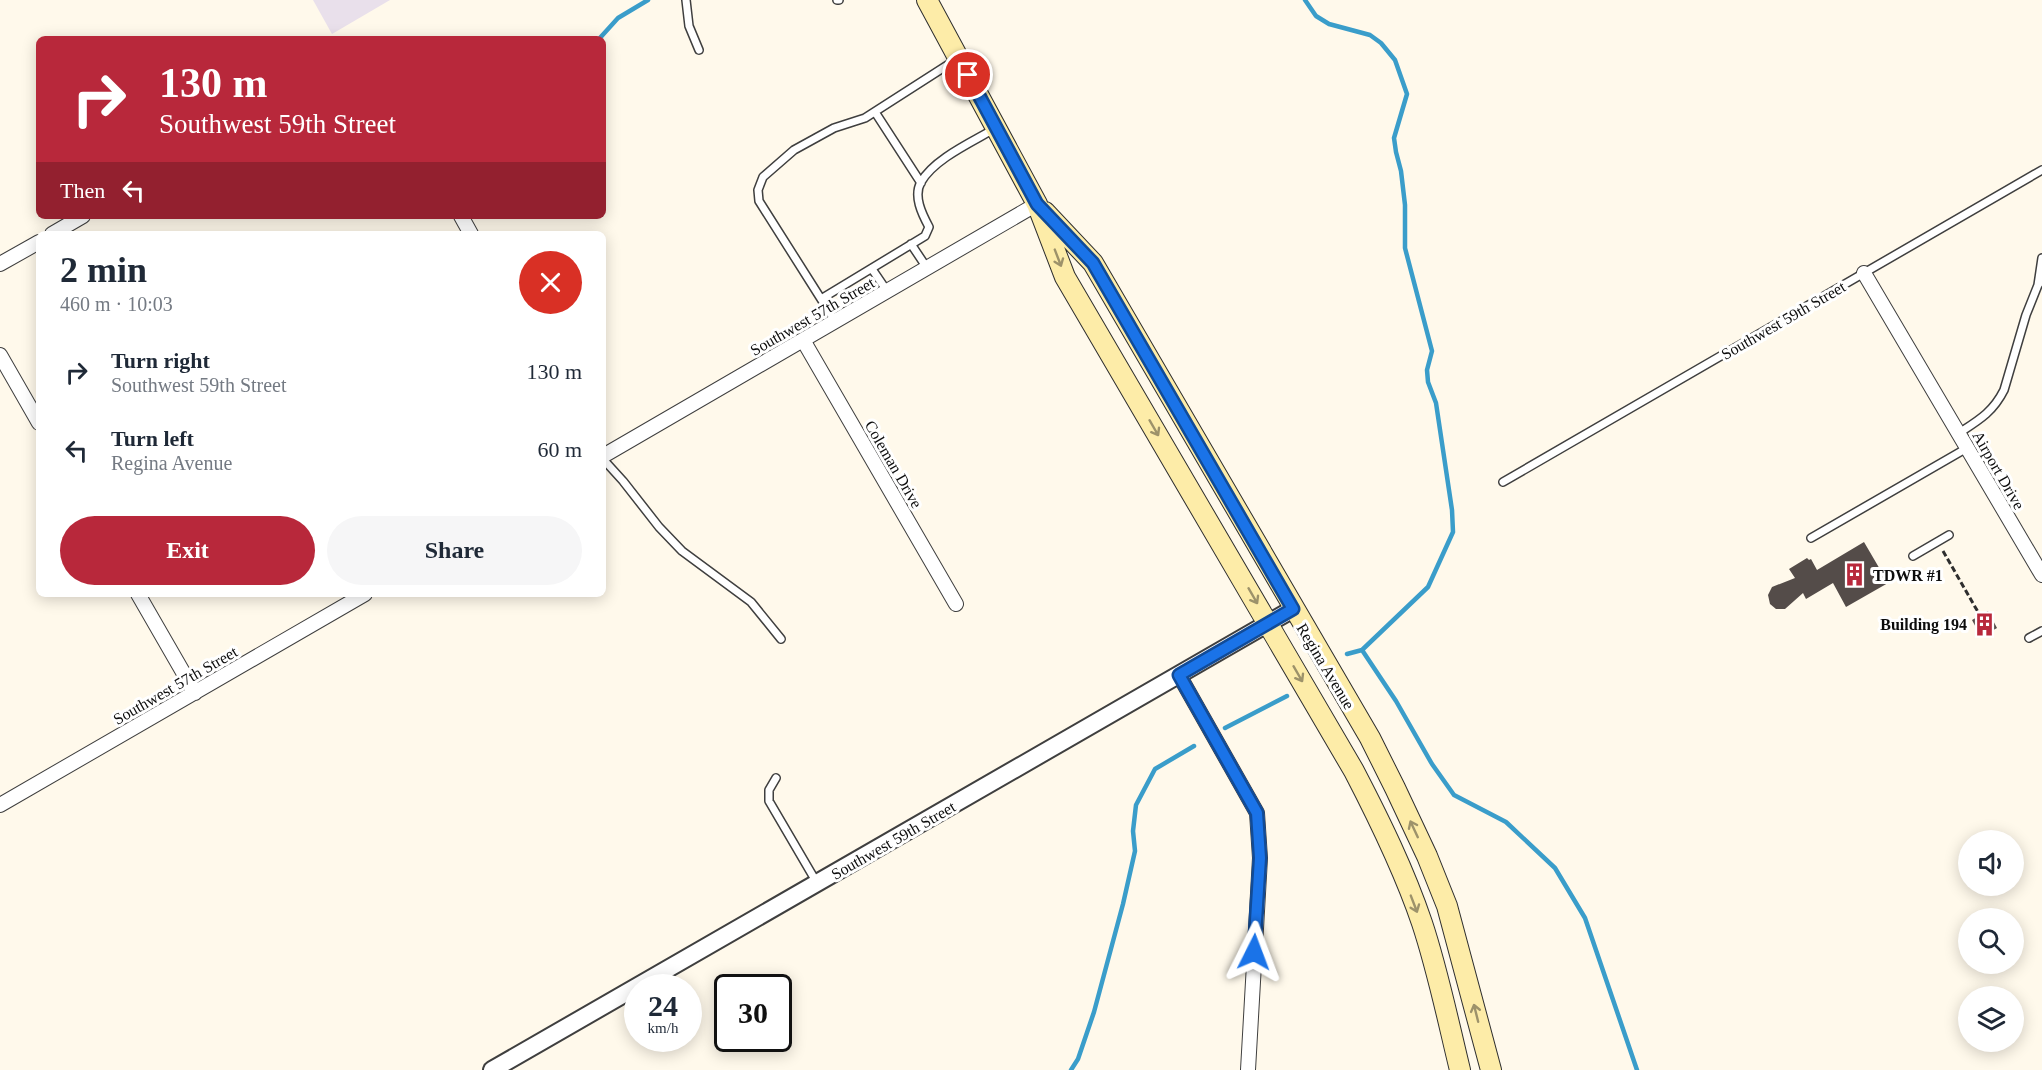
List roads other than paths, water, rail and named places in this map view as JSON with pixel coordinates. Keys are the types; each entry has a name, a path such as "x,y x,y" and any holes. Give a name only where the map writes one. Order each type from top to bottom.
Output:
{"main road":[{"name":"Regina Avenue","path":"927,0 1037,204 1065,277 1354,771 1391,842 1422,923 1443,997 1460,1070"},
{"name":"Regina Avenue","path":"1037,204 1093,263 1370,738 1427,856 1447,906 1491,1070"}],"street":[{"name":"Southwest 57th Street","path":"606,456 1037,204"},
{"path":"57,231 78,219"},
{"path":"0,264 36,244"},
{"name":"Airport Drive","path":"1864,273 2042,575"},
{"name":"Coleman Drive","path":"803,340 956,604"},
{"path":"0,355 36,418"},
{"path":"140,597 195,693"},
{"name":"Southwest 57th Street","path":"0,805 360,597"},
{"name":"Southwest 59th Street","path":"492,1070 1293,609"},
{"path":"1179,675 1257,813 1260,858 1248,1070"}],"lane":[{"path":"686,0 689,26 699,50"},
{"path":"835,321 759,201 758,190 763,177 794,150 834,128 849,125 875,112 959,58"},
{"path":"875,112 921,183"},
{"path":"821,299 925,236 929,227 921,213 918,197 921,183 946,157 996,128"},
{"name":"Southwest 59th Street","path":"1503,482 2042,170"},
{"path":"911,244 927,268"},
{"path":"1959,433 1985,416 1998,404 2026,315 2040,284 2042,258"},
{"path":"872,269 887,291"},
{"path":"1811,538 1967,448"},
{"path":"606,461 658,527 682,551 751,602 782,639"},
{"path":"1913,556 1949,535"},
{"path":"2029,638 2042,631"},
{"path":"776,778 769,790 769,801 818,883"}],"waterway":[{"path":"602,36 618,18 648,0"},
{"path":"1305,0 1316,16 1329,24 1370,35 1381,43 1395,60 1407,94 1394,138 1405,205 1405,248 1432,351 1427,370 1428,382 1436,403 1452,510 1453,532 1428,587 1362,650 1396,701 1432,764 1454,795 1506,822 1555,868 1585,918 1637,1070"},
{"path":"1347,654 1362,650"},
{"path":"1225,728 1287,696"},
{"path":"1071,1070 1078,1059 1094,1012 1123,904 1135,851 1133,831 1136,805 1155,769 1194,746"}],"place":[{"name":"TDWR #1","path":"1855,575"},
{"name":"Building 194","path":"1985,624"}]}
